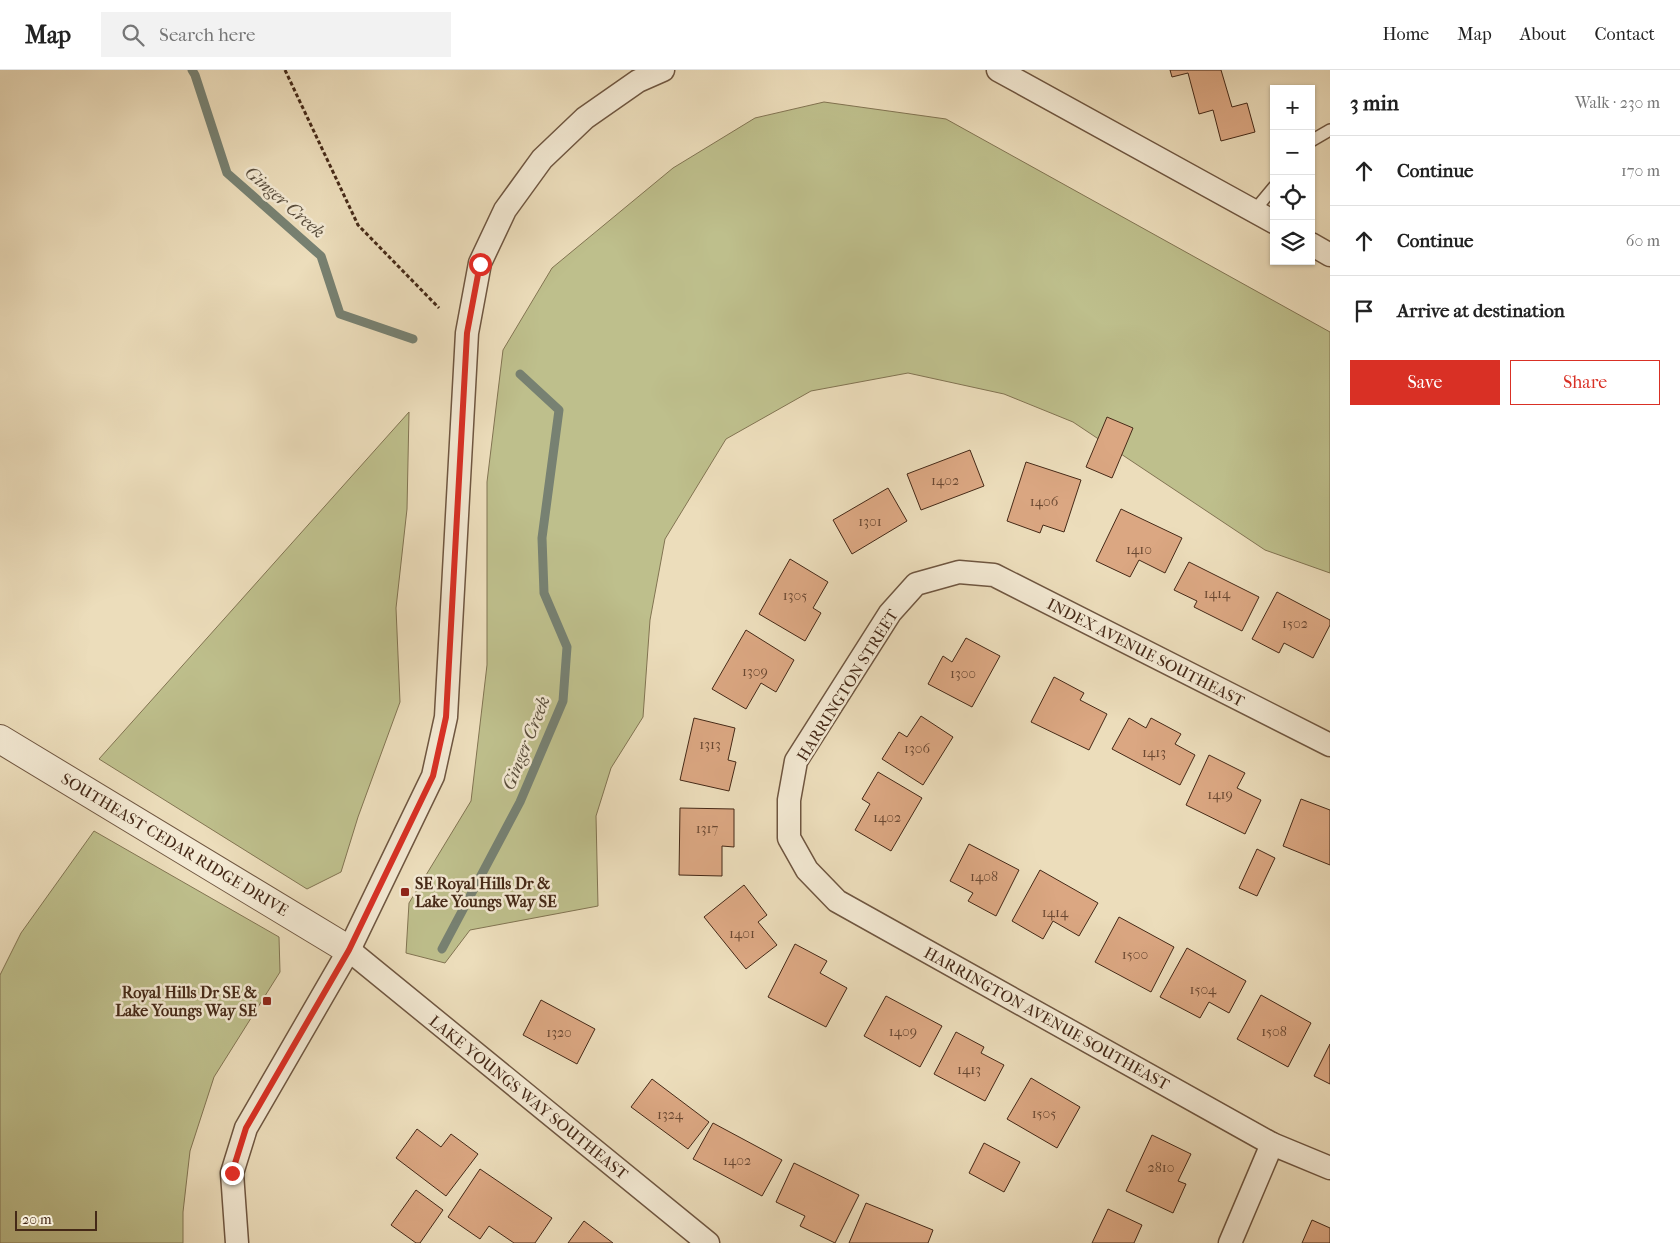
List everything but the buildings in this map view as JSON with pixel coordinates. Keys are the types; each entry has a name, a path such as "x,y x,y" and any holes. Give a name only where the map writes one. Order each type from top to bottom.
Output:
{"street":[{"path":"237,1243 232,1173 246,1128 349,950 433,776 446,717 467,333 480,264 505,210 542,159 585,118 638,81 663,70"},
{"path":"998,70 1270,220"},
{"path":"1315,246 1330,255"},
{"name":"INDEX AVENUE SOUTHEAST","path":"959,572 994,576 1330,744"},
{"name":"HARRINGTON STREET","path":"790,838 790,800 796,761 890,613 916,584 959,572"},
{"name":"SOUTHEAST CEDAR RIDGE DRIVE","path":"0,738 349,950"},
{"name":"HARRINGTON AVENUE SOUTHEAST","path":"790,838 807,870 836,901 1272,1144 1330,1168"},
{"name":"LAKE YOUNGS WAY SOUTHEAST","path":"349,950 708,1243"},
{"path":"1230,1243 1272,1144"}],"lane":[{"path":"1315,139 1330,130"},
{"path":"1254,211 1270,192"}],"path":[{"path":"285,70 358,225 439,308"}],"green space":[{"path":"824,102 946,119 1330,332 1330,573 1265,550 1073,422 1004,394 908,373 811,391 726,439 665,539 650,620 643,717 611,768 596,816 598,906 470,930 445,963 406,953 409,903 471,801 487,665 487,482 503,350 552,268 673,168 755,118"},
{"path":"409,412 407,509 396,608 400,702 358,817 341,872 307,889 99,759"},
{"path":"94,831 279,937 280,972 214,1077 190,1151 183,1212 183,1243 0,1243 0,975 21,933"}],"waterway":[{"name":"Ginger Creek","path":"192,70 227,173 321,256 340,314 413,339"},
{"name":"Ginger Creek","path":"442,949 520,802 563,701 567,647 544,593 542,538 559,410 520,374"}],"place":[{"name":"SE Royal Hills Dr & Lake Youngs Way SE","path":"405,892"},
{"name":"Royal Hills Dr SE & Lake Youngs Way SE","path":"267,1001"}],"route":[{"path":"232,1173 246,1128 349,950 433,776 446,717 467,333 480,264"}]}
